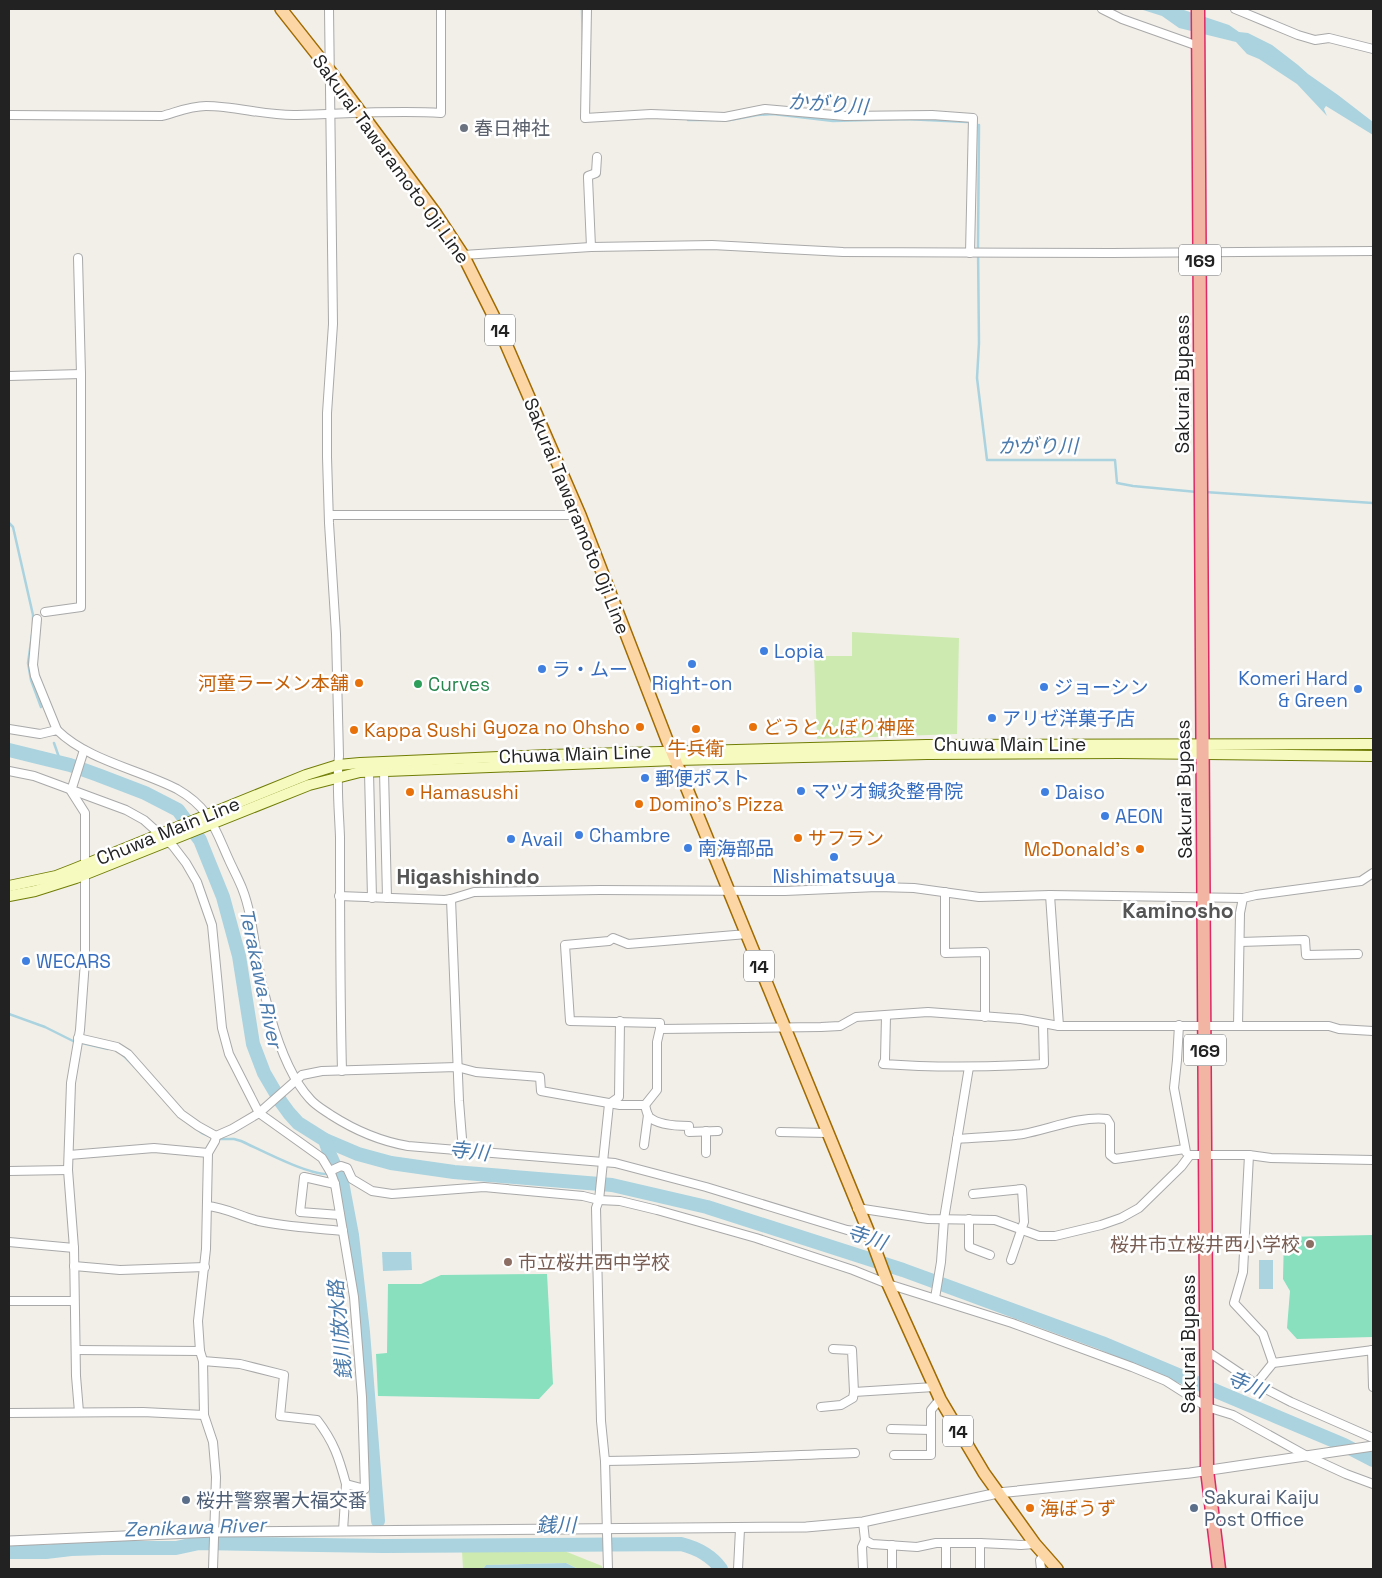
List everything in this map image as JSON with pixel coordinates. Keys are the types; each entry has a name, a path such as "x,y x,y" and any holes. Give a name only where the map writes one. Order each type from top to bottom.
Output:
{"highway":[{"name":"Sakurai Bypass","path":"1198,9 1207,1470 1218,1569"}],"main road":[{"name":"Sakurai Tawaramoto Oji Line","path":"281,9 330,71 436,214 463,255 496,321 580,515 638,666 857,1208 934,1387 984,1473 1035,1544 1057,1569"},
{"name":"Chuwa Main Line","path":"9,896 35,891 209,819 306,775 338,765 440,758 936,754 1373,744"},
{"name":"Chuwa Main Line","path":"1203,749 1373,756"},
{"name":"Chuwa Main Line","path":"209,819 309,785 337,777 369,772 674,756"},
{"name":"Chuwa Main Line","path":"9,886 84,870"}],"street":[{"path":"329,9 333,324 328,414 329,515 336,634 342,1070"},
{"path":"9,116 162,116 187,107 206,106 294,116 359,112 441,113 441,9"},
{"path":"587,9 585,118 651,114 725,117 765,109 845,116 973,118 970,253"},
{"path":"1102,9 1122,19 1198,40"},
{"path":"1235,9 1315,40 1329,38 1373,49"},
{"path":"592,247 588,176 596,173 597,157"},
{"path":"463,255 592,247 712,245 843,252 1373,251"},
{"path":"45,612 81,607 81,374 78,258"},
{"path":"9,376 81,374"},
{"path":"329,515 580,515"},
{"path":"37,619 33,665 35,676 57,730 67,740 84,751 187,795 209,819 242,889 263,986 274,1026 295,1081 316,1104 362,1134 384,1142 602,1165 605,1161 622,1164 870,1236"},
{"path":"9,729 40,734 57,730"},
{"path":"79,1412 74,1301 74,1248 68,1170 70,1083 78,1041 85,962 84,813 72,790 84,751"},
{"path":"9,771 34,776 126,810 144,820 165,837 186,863 198,882 212,924 222,1028 229,1054 260,1112 322,1158 332,1176 344,1230 354,1297 362,1397 366,1489 346,1484"},
{"path":"384,771 388,898"},
{"path":"369,772 372,898"},
{"path":"339,896 452,899 474,892 600,890 785,891 877,887 914,888 979,896 1050,895 1243,898 1361,881 1373,874"},
{"path":"945,892 945,953 985,952 985,1017"},
{"path":"1050,895 1059,1026"},
{"path":"1238,1026 1240,913 1243,898"},
{"path":"452,899 457,1067 463,1151"},
{"path":"645,1105 657,1090 657,1042 660,1023 570,1021 565,945 609,941 613,938 628,944 746,934"},
{"path":"1240,942 1305,940 1306,955 1358,954"},
{"path":"660,1029 840,1026 856,1017 945,1012 1022,1019 1059,1026 1323,1026 1339,1029 1373,1030"},
{"path":"886,1016 885,1060 883,1064 969,1067 1044,1064 1043,1024"},
{"path":"609,1104 620,1097 620,1022"},
{"path":"857,1208 928,1219 995,1220 1039,1236 1055,1236 1121,1218 1138,1208 1181,1167 1187,1152 1174,1088 1178,1025"},
{"path":"78,1041 118,1047 128,1054 181,1114 215,1139"},
{"path":"212,1569 216,1477 213,1442 204,1415 203,1361 200,1351 198,1321 202,1278 205,1267 208,1154 215,1139 260,1112 302,1075 342,1070 457,1067 476,1072 540,1077 541,1091 609,1104 645,1105"},
{"path":"935,1298 941,1262 944,1219 969,1067"},
{"path":"608,1569 605,1461 601,1421 596,1208 599,1198 609,1104"},
{"path":"644,1145 648,1116 645,1105"},
{"path":"648,1116 677,1126 689,1126 689,1132 718,1131"},
{"path":"957,1139 1022,1134 1099,1118 1107,1119 1110,1124 1110,1155 1115,1159 1187,1152 1248,1154 1271,1158 1373,1160"},
{"path":"706,1132 706,1153"},
{"path":"780,1132 827,1133"},
{"path":"69,1155 154,1148 208,1154"},
{"path":"1248,1154 1243,1272 1234,1303 1263,1334 1273,1363"},
{"path":"340,1215 300,1212 304,1177 332,1176 341,1166 346,1168 352,1179 372,1191 392,1194 484,1187 620,1201 692,1219 829,1261 1012,1323 1132,1367 1166,1381 1207,1405 1262,1429 1346,1474 1373,1484"},
{"path":"9,1171 68,1170"},
{"path":"972,1194 1022,1189 1024,1222 1011,1260"},
{"path":"207,1206 219,1207 247,1218 265,1222 344,1230"},
{"path":"969,1219 969,1248 990,1255"},
{"path":"9,1242 74,1248"},
{"path":"74,1266 120,1270 205,1267"},
{"path":"9,1301 74,1301"},
{"path":"821,1407 841,1405 853,1398 852,1350 833,1349"},
{"path":"76,1350 200,1351"},
{"path":"1256,1384 1273,1363 1373,1350 1373,1387"},
{"path":"1206,1354 1256,1384 1373,1438"},
{"path":"203,1361 240,1364 284,1375 280,1416 317,1420 329,1434 337,1451 346,1484 343,1532"},
{"path":"854,1392 934,1387"},
{"path":"894,1455 931,1454 932,1410 940,1399"},
{"path":"9,1413 79,1412 204,1415"},
{"path":"891,1429 931,1430"},
{"path":"9,1540 214,1540 343,1532 606,1534 806,1527 863,1522 998,1493 1207,1470 1373,1446"},
{"path":"605,1461 690,1460 715,1457 855,1453"},
{"path":"863,1522 865,1540 862,1547 863,1569"},
{"path":"738,1569 740,1529"},
{"path":"865,1540 872,1544 917,1547 936,1543 1035,1544"},
{"path":"946,1543 946,1569"},
{"path":"980,1543 980,1569"},
{"path":"892,1545 892,1569"},
{"path":"1040,1569 1040,1560 1044,1555"}],"green space":[{"path":"852,632 959,638 957,734 817,739 814,656 852,656"},
{"path":"1373,1235 1373,1337 1297,1339 1287,1328 1290,1291 1283,1279 1284,1237"},
{"path":"547,1274 553,1384 539,1399 378,1396 376,1354 387,1353 388,1284 421,1284 441,1275"},
{"path":"557,1548 602,1566 603,1569 578,1569 566,1563 486,1565 483,1569 463,1569 462,1551"}],"water":[{"path":"1140,9 1181,9 1229,25 1239,32 1248,33 1272,45 1373,122 1373,135 1326,106 1324,109 1327,116 1297,84 1259,59 1247,54 1236,42 1179,28 1162,16"},
{"path":"382,1252 411,1252 412,1270 383,1271"},
{"path":"1259,1260 1273,1260 1273,1289 1259,1289"},
{"path":"566,1563 578,1569 483,1569 486,1565"}],"waterway":[{"name":"かがり川","path":"582,9 583,54"},
{"name":"かがり川","path":"688,120 730,120 773,114 833,121 905,119 967,122"},
{"name":"かがり川","path":"979,125 979,343 977,378 987,460 1115,460 1117,483 1197,492"},
{"name":"かがり川","path":"1205,492 1373,503"},
{"path":"9,523 13,527 33,615 33,625"},
{"path":"32,635 28,663 31,680 41,707"},
{"path":"54,743 61,763"},
{"name":"寺川","path":"9,750 70,765 145,793 178,810 200,840 223,897 239,956 253,1044 264,1073 281,1102 298,1123 325,1140 358,1154 391,1163 454,1172 612,1185 707,1207 903,1270 1102,1343 1344,1445 1373,1460"},
{"path":"9,1014 45,1027 73,1041 108,1049"},
{"path":"122,1054 137,1069"},
{"path":"183,1119 202,1133 212,1137"},
{"path":"217,1139 241,1141 284,1161 318,1173 332,1174 339,1172"},
{"name":"銭川放水路","path":"325,1140 342,1182 352,1235 363,1332 378,1521"},
{"name":"Zenikawa River","path":"9,1552 46,1552 102,1548 176,1548 199,1543 383,1546 681,1544 703,1553 721,1569"}],"place":[{"name":"春日神社","path":"464,128"},
{"name":"Lopia","path":"764,651"},
{"name":"Right-on","path":"692,664"},
{"name":"ラ・ムー","path":"542,669"},
{"name":"河童ラーメン本舗","path":"359,683"},
{"name":"Curves","path":"418,684"},
{"name":"ジョーシン","path":"1044,687"},
{"name":"Komeri Hard & Green","path":"1358,689"},
{"name":"アリゼ洋菓子店","path":"992,718"},
{"name":"Gyoza no Ohsho","path":"640,727"},
{"name":"どうとんぼり神座","path":"753,727"},
{"name":"牛兵衛","path":"696,729"},
{"name":"Kappa Sushi","path":"354,730"},
{"name":"郵便ポスト","path":"645,778"},
{"name":"マツオ鍼灸整骨院","path":"801,791"},
{"name":"Hamasushi","path":"410,792"},
{"name":"Daiso","path":"1045,792"},
{"name":"Domino's Pizza","path":"639,804"},
{"name":"AEON","path":"1105,816"},
{"name":"Chambre","path":"579,835"},
{"name":"サフラン","path":"798,838"},
{"name":"Avail","path":"511,839"},
{"name":"南海部品","path":"688,848"},
{"name":"McDonald's","path":"1140,849"},
{"name":"Nishimatsuya","path":"834,857"},
{"name":"WECARS","path":"26,961"},
{"name":"桜井市立桜井西小学校","path":"1310,1244"},
{"name":"市立桜井西中学校","path":"508,1262"},
{"name":"桜井警察署大福交番","path":"186,1500"},
{"name":"海ぼうず","path":"1030,1508"},
{"name":"Sakurai Kaiju Post Office","path":"1194,1508"}],"district":[{"name":"Higashishindo","path":"468,876"},
{"name":"Kaminosho","path":"1178,910"}],"water label":[{"name":"Terakawa River","path":"261,978"},
{"name":"銭川","path":"556,1525"}]}
